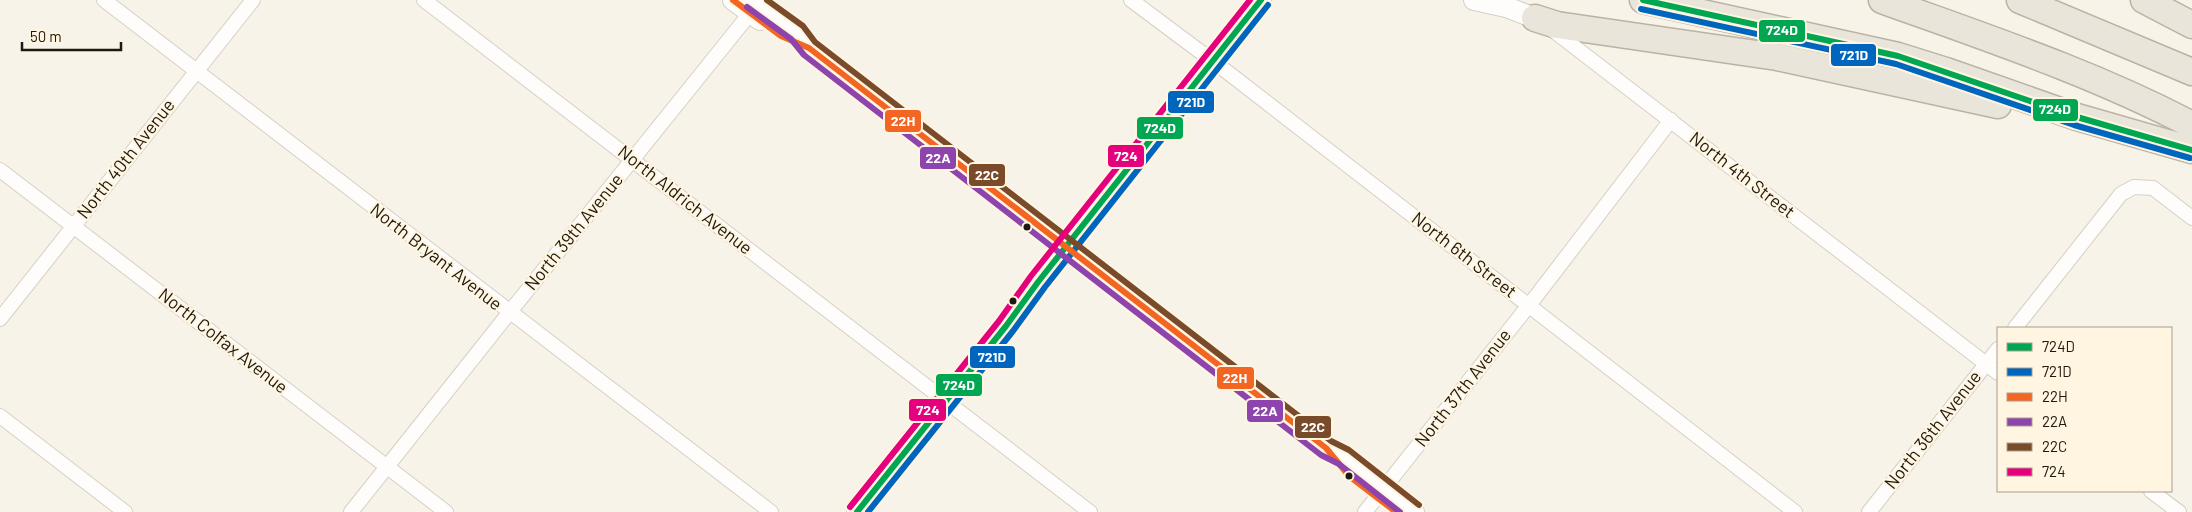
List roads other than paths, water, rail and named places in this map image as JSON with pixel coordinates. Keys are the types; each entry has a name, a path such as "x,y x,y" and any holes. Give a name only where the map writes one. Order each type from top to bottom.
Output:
{"highway":[{"path":"1643,0 1906,59 2077,117 2192,150"},
{"path":"1882,0 2072,69 2130,94 2192,125"},
{"path":"2020,0 2192,72"},
{"path":"2144,0 2192,25"},
{"path":"1535,18 1571,27 1777,57 1857,73 2050,118 2077,117"}],"street":[{"name":"North Bryant Avenue","path":"104,0 771,512"},
{"name":"North 40th Avenue","path":"0,319 253,0"},
{"name":"North Aldrich Avenue","path":"424,0 1090,512"},
{"path":"733,0 756,4 781,36 809,48 1326,448 1349,476 1375,500 1396,512"},
{"name":"North 6th Street","path":"1131,0 1226,71 1795,512"},
{"path":"857,512 1261,0"},
{"name":"North 4th Street","path":"1474,0 1506,7 1535,18 1671,120 1997,372"},
{"name":"North 39th Avenue","path":"351,512 756,4"},
{"name":"North 37th Avenue","path":"1375,500 1529,305 1671,120"},
{"name":"North Colfax Avenue","path":"0,170 446,512"},
{"path":"2016,327 2121,194 2134,187 2153,188 2192,218"},
{"name":"North 36th Avenue","path":"1869,512 1997,350"},
{"path":"0,416 125,512"},
{"path":"2152,492 2179,512"},
{"path":"1375,500 1414,512"}]}
